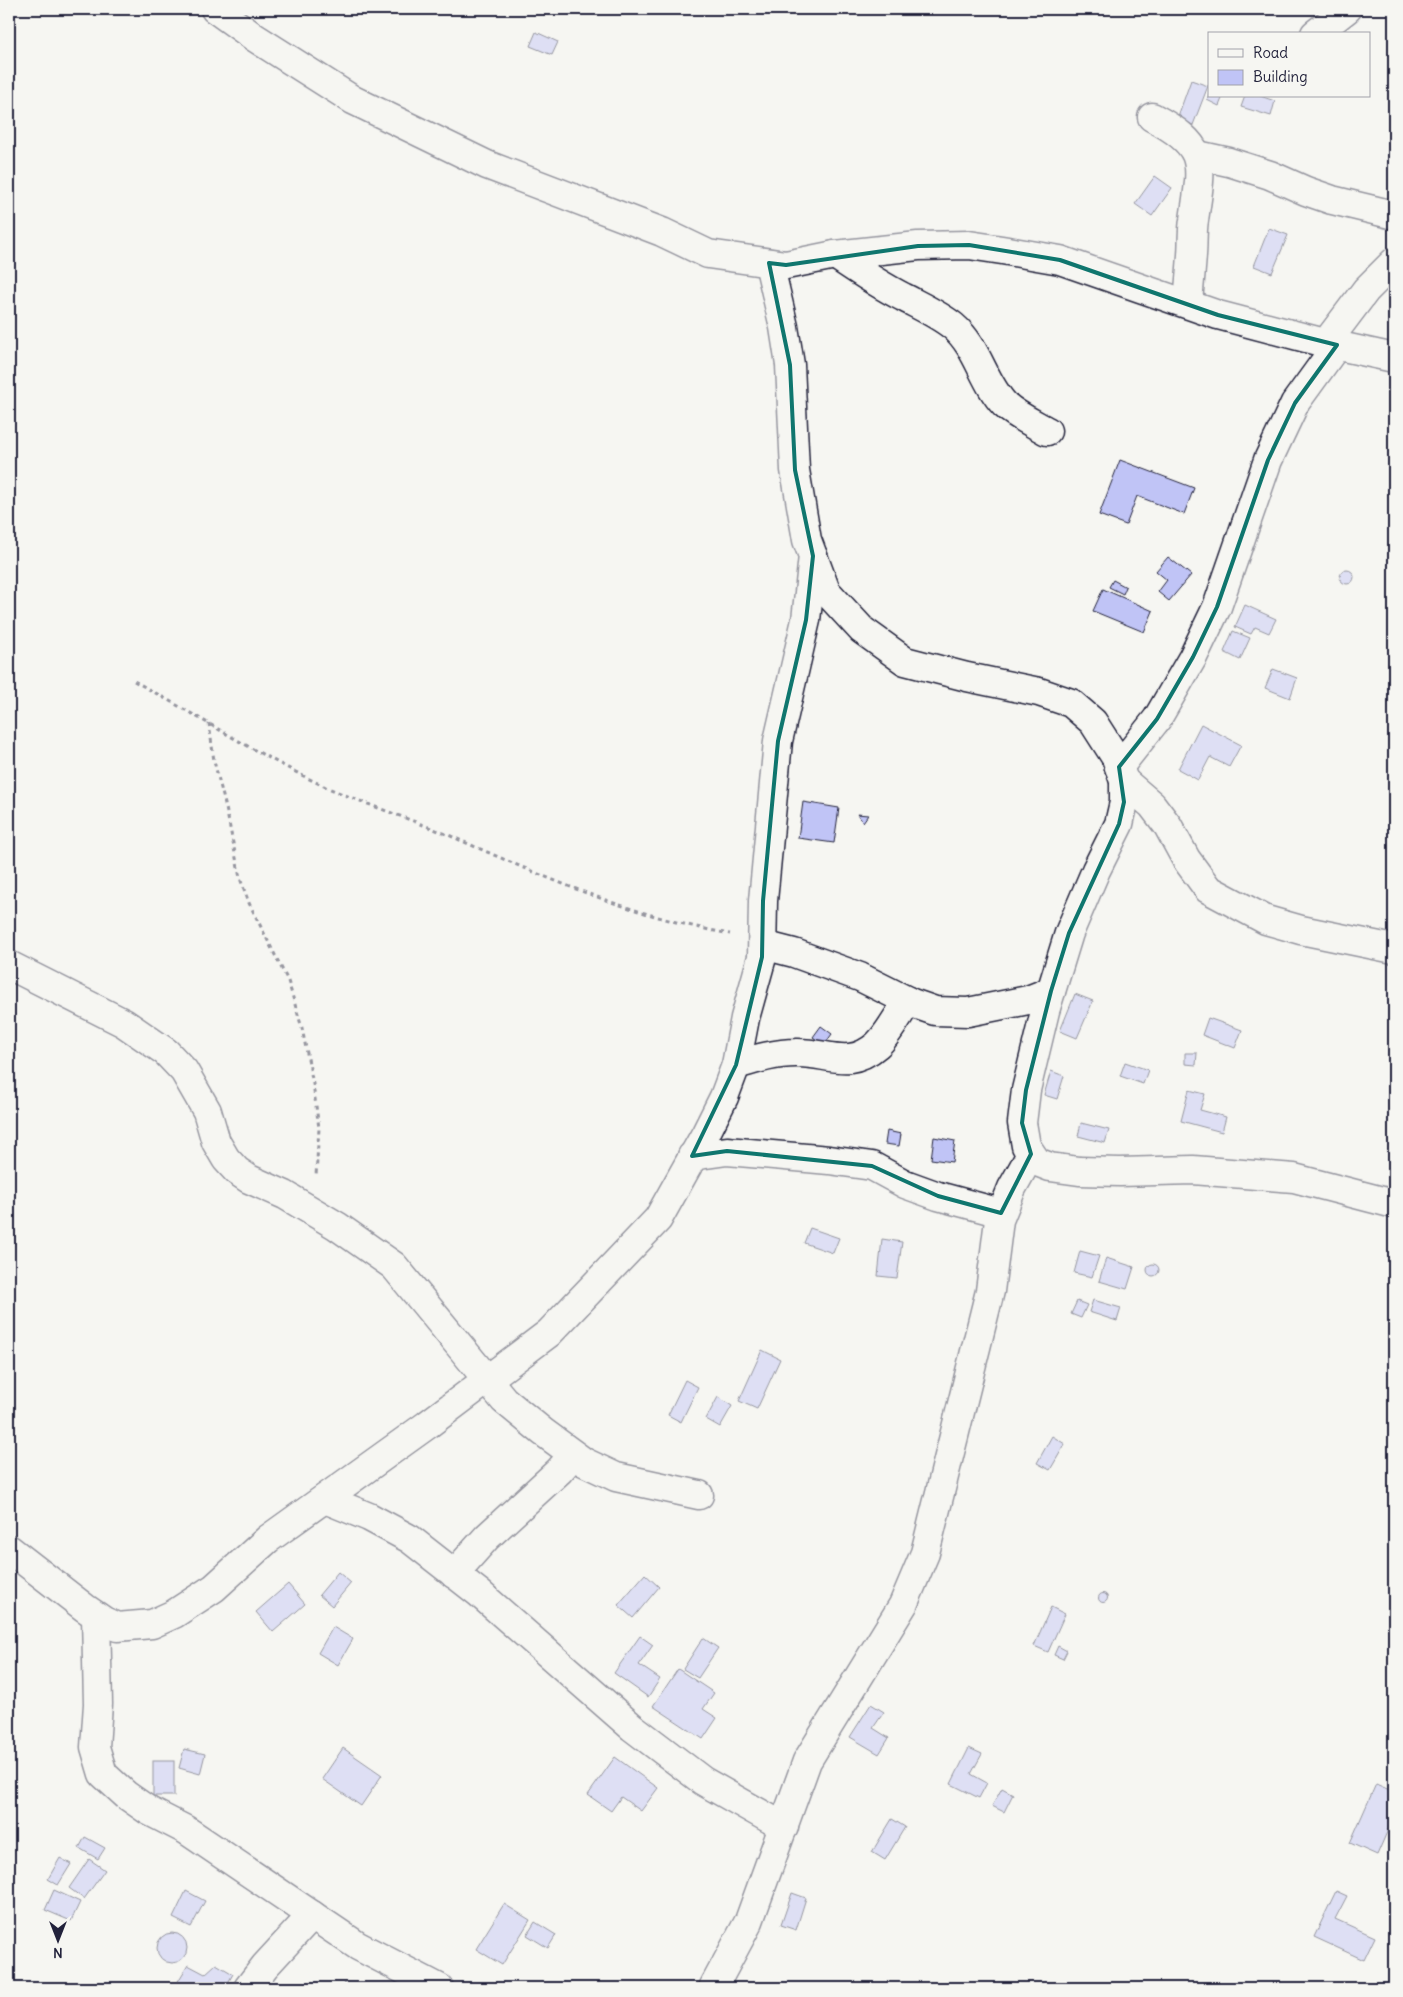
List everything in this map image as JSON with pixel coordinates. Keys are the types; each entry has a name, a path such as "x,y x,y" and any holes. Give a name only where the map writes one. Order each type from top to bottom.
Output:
{"street":[{"path":"1318,32 1347,9"},
{"path":"225,12 254,37 353,100 487,165 662,232 708,254 786,265 835,255 918,246 969,245 1060,260 1218,315 1394,358"},
{"path":"1152,117 1174,128 1197,155 1200,173 1193,222 1188,304"},
{"path":"1197,155 1229,162 1270,175 1332,200 1394,215"},
{"path":"835,255 875,281 954,326 974,350 988,379 1005,404 1020,416 1047,431"},
{"path":"1122,774 1193,657 1217,607 1268,460 1295,403 1366,290 1394,262"},
{"path":"768,263 784,327 790,365 795,470 807,540 826,591 862,630 905,661 966,677 1039,692 1071,703 1093,722 1116,758 1122,774 1124,802 1119,824 1096,870 1069,933 1051,991 1026,1090 1022,1123 1026,1146 1031,1154 1037,1162 1050,1167 1079,1170 1120,1172 1193,1170 1294,1178 1394,1204"},
{"path":"9,1549 96,1616 117,1627 152,1624 174,1614 214,1588 268,1539 549,1334 658,1219 724,1097 736,1065 745,1018 762,957 763,901 778,742 806,620 813,556"},
{"path":"1122,774 1152,805 1168,826 1186,859 1208,889 1266,920 1301,930 1394,949"},
{"path":"763,942 860,976 908,1001 935,1010 968,1012 1028,1000 1051,991"},
{"path":"9,965 124,1023 166,1052 184,1071 207,1111 216,1142 226,1159 237,1170 337,1226 394,1266 454,1342 488,1379 504,1400 573,1455 616,1477 699,1495"},
{"path":"736,1065 772,1054 799,1053 844,1060 863,1055 878,1044 908,1001"},
{"path":"692,1156 727,1151 829,1160 872,1166 905,1184 938,1196 1001,1213"},
{"path":"712,1988 749,1921 807,1761 903,1605 925,1553 990,1291 1001,1213 1012,1188 1031,1154"},
{"path":"454,1574 487,1537 559,1471 573,1455"},
{"path":"325,1499 369,1517 410,1539 478,1592 632,1727 703,1781 784,1827"},
{"path":"96,1616 98,1704 96,1747 103,1774 126,1795 149,1811 186,1830 358,1946 439,1988"},
{"path":"248,1988 265,1966 312,1915"}],"path":[{"path":"134,680 288,768 328,787 433,829 549,880 658,918 763,942"},
{"path":"209,723 214,761 226,808 240,878 249,903 288,981 302,1028 319,1128 312,1211"}],"highlighted area":[{"path":"969,245 1060,260 1218,315 1337,345 1295,403 1268,460 1217,607 1193,657 1157,719 1119,767 1124,802 1119,824 1069,933 1051,991 1026,1090 1022,1123 1031,1154 1001,1213 938,1196 872,1166 727,1151 692,1156 736,1065 762,957 763,901 778,741 806,620 813,556 795,470 790,365 769,263 786,265 918,246"}],"building":[{"path":"536,32 558,42 552,55 530,46"},
{"path":"1191,80 1208,86 1193,125 1177,119"},
{"path":"1208,98 1222,98 1219,106 1207,100"},
{"path":"1244,98 1266,98 1275,101 1271,116 1241,107"},
{"path":"1155,176 1172,188 1152,216 1135,204"},
{"path":"1269,228 1288,235 1272,273 1254,266"},
{"path":"1120,460 1194,488 1184,514 1137,496 1126,525 1099,515"},
{"path":"1168,557 1191,575 1169,601 1158,592 1167,580 1156,571"},
{"path":"1344,570 1350,570 1354,577 1350,584 1344,584 1340,580 1340,574"},
{"path":"1113,580 1126,587 1123,594 1109,587"},
{"path":"1103,589 1153,611 1144,632 1093,611"},
{"path":"1245,605 1276,619 1269,633 1255,627 1251,634 1235,627"},
{"path":"1233,631 1250,638 1240,660 1224,652"},
{"path":"1273,669 1297,678 1290,698 1265,688"},
{"path":"1201,724 1241,745 1229,767 1210,757 1198,780 1178,769"},
{"path":"803,802 839,808 834,843 798,838"},
{"path":"857,814 868,815 863,822"},
{"path":"1075,994 1093,1001 1077,1038 1060,1031"},
{"path":"1208,1018 1242,1030 1235,1048 1202,1035"},
{"path":"821,1026 832,1034 824,1045 813,1037"},
{"path":"1185,1053 1197,1053 1196,1065 1185,1064"},
{"path":"1125,1062 1148,1070 1143,1084 1120,1076"},
{"path":"1051,1071 1064,1076 1057,1099 1044,1095"},
{"path":"1189,1090 1205,1094 1200,1110 1226,1117 1222,1132 1181,1121"},
{"path":"1081,1123 1109,1130 1105,1143 1078,1136"},
{"path":"887,1131 901,1134 899,1146 885,1144"},
{"path":"934,1137 955,1141 952,1162 931,1159"},
{"path":"810,1228 839,1238 833,1253 804,1243"},
{"path":"882,1239 902,1242 897,1278 878,1276"},
{"path":"1080,1251 1099,1256 1092,1277 1074,1273"},
{"path":"1106,1258 1134,1267 1127,1289 1099,1281"},
{"path":"1153,1264 1159,1270 1153,1276 1147,1270"},
{"path":"1093,1300 1121,1308 1117,1321 1089,1312"},
{"path":"1077,1301 1087,1305 1081,1318 1071,1314"},
{"path":"762,1350 780,1359 757,1409 739,1401"},
{"path":"685,1380 698,1387 681,1422 668,1415"},
{"path":"718,1397 732,1406 720,1427 706,1419"},
{"path":"1052,1436 1065,1444 1050,1470 1037,1463"},
{"path":"338,1572 351,1583 332,1606 319,1595"},
{"path":"645,1574 659,1587 633,1618 618,1605"},
{"path":"288,1584 305,1604 273,1632 256,1612"},
{"path":"1103,1594 1107,1598 1103,1602 1099,1598"},
{"path":"1051,1607 1065,1614 1048,1652 1034,1646"},
{"path":"333,1627 353,1639 338,1665 318,1653"},
{"path":"640,1636 653,1645 639,1665 660,1679 648,1697 614,1673"},
{"path":"703,1638 718,1648 698,1678 683,1669"},
{"path":"1058,1646 1067,1651 1063,1659 1054,1655"},
{"path":"678,1669 714,1693 703,1709 717,1718 703,1739 653,1706"},
{"path":"871,1704 884,1712 873,1728 889,1738 879,1754 850,1737"},
{"path":"343,1748 382,1775 361,1806 322,1779"},
{"path":"969,1748 982,1754 971,1774 987,1783 979,1798 951,1784"},
{"path":"184,1749 205,1754 200,1774 179,1768"},
{"path":"615,1757 658,1788 641,1811 621,1797 611,1811 588,1795"},
{"path":"153,1761 174,1761 174,1796 153,1796"},
{"path":"1376,1784 1394,1792 1394,1816 1377,1855 1350,1843"},
{"path":"1002,1788 1013,1794 1004,1812 992,1806"},
{"path":"892,1819 905,1827 885,1860 872,1852"},
{"path":"85,1837 105,1848 98,1859 79,1848"},
{"path":"60,1858 71,1864 58,1885 48,1879"},
{"path":"89,1859 105,1870 84,1899 69,1888"},
{"path":"54,1890 80,1902 71,1921 45,1910"},
{"path":"186,1891 205,1901 191,1927 173,1918"},
{"path":"1336,1891 1347,1896 1335,1919 1375,1937 1364,1960 1314,1937"},
{"path":"792,1893 806,1898 796,1930 781,1925"},
{"path":"504,1904 530,1920 502,1965 476,1949"},
{"path":"535,1922 556,1935 548,1948 527,1935"},
{"path":"172,1933 178,1934 186,1942 186,1954 178,1962 172,1963 166,1962 158,1954 157,1948 158,1942 166,1934"},
{"path":"216,1964 233,1974 225,1988 185,1988 177,1983 188,1965 205,1974"},
{"path":"345,1983 352,1988 341,1988"}]}
